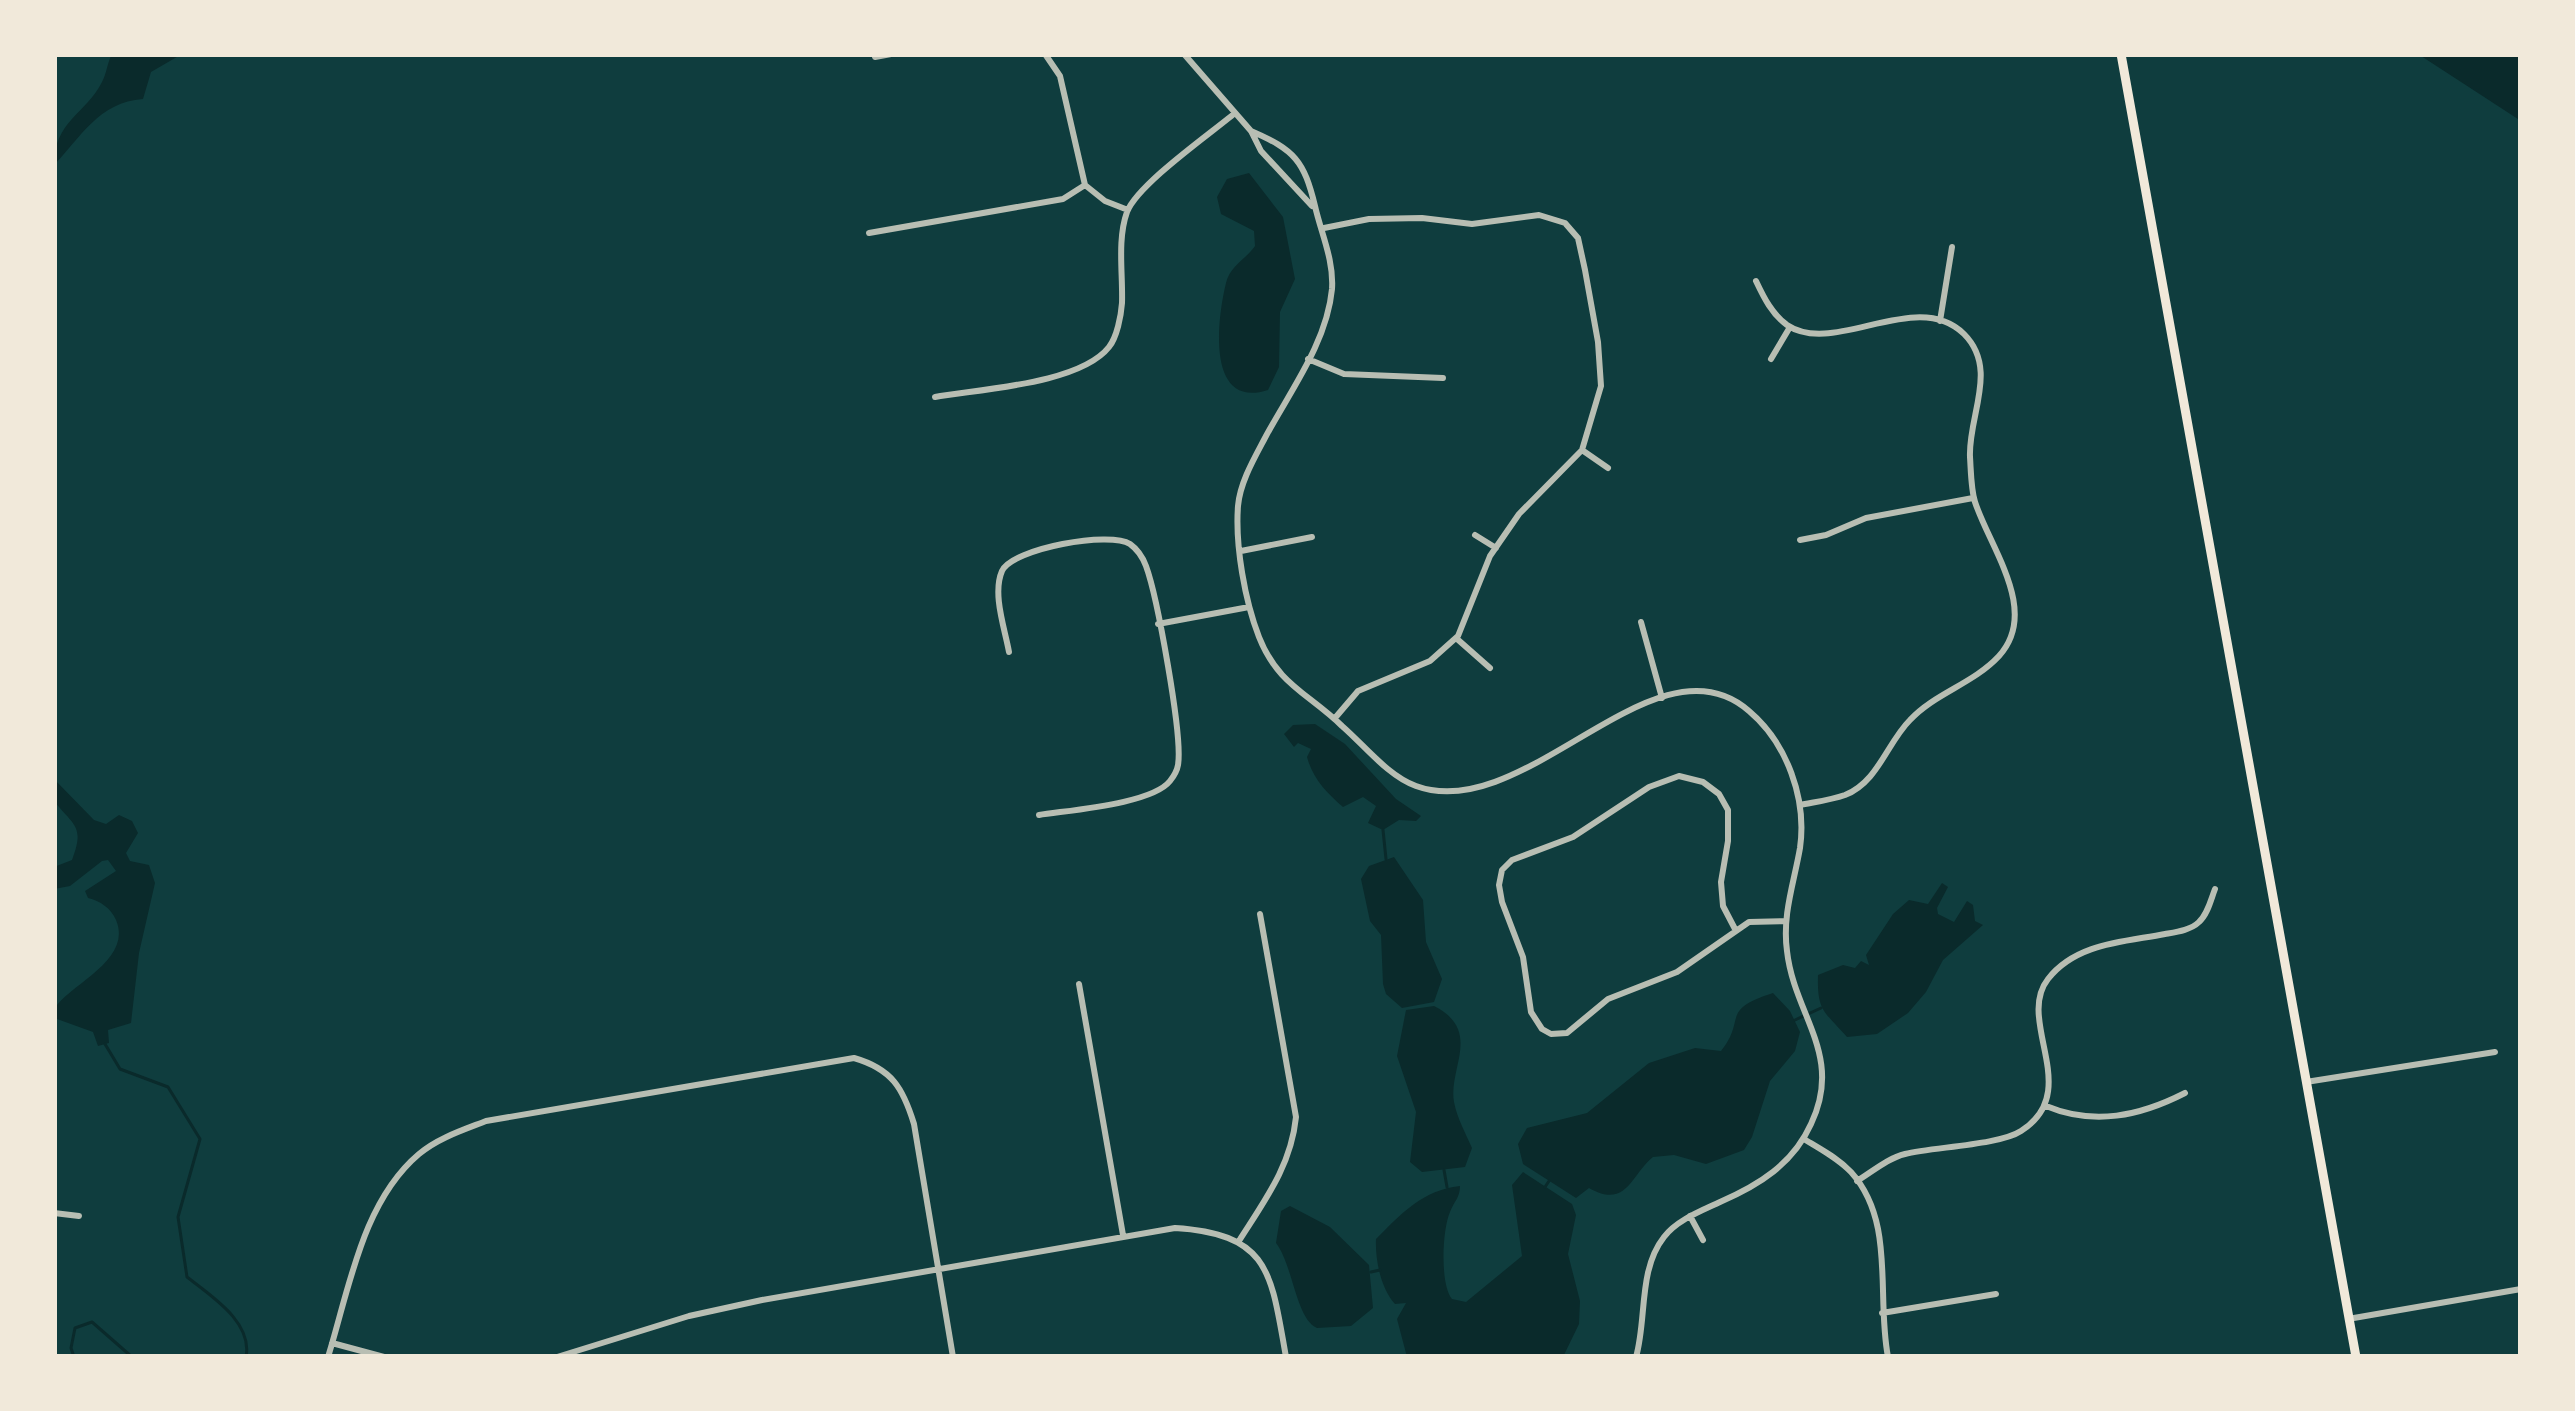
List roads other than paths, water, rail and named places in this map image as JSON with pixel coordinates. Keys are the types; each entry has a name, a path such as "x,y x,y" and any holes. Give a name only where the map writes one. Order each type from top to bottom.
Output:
{"main road":[{"path":"2121,54 2356,1357"}],"street":[{"path":"874,57 891,54"},
{"path":"1045,54 1060,76 1085,185 1105,201 1128,210"},
{"path":"1184,54 1251,131 1261,151 1315,209"},
{"path":"935,397 1064,374 1088,364 1110,346 1122,307 1121,258 1128,210 1154,179 1235,112"},
{"path":"1251,131 1305,169 1324,228 1332,287 1323,330 1250,467 1238,504 1251,607 1272,665 1293,689 1334,718 1402,779 1420,788 1485,786 1523,771 1607,722 1662,698 1702,689 1729,696 1749,711 1795,778 1801,844 1785,921 1787,955 1819,1041 1821,1095 1804,1139 1772,1175 1690,1216 1664,1238 1651,1264 1636,1357"},
{"path":"869,233 1064,199 1085,185"},
{"path":"1324,228 1369,219 1472,224 1539,215 1565,223 1577,238 1598,342 1601,386 1582,450 1519,514 1496,548 1456,638 1430,661 1358,691 1334,718"},
{"path":"1940,321 1952,247"},
{"path":"1756,281 1769,308 1790,327 1814,334 1912,318 1940,321 1965,336 1976,352 1982,380 1970,450 1973,498 2011,583 2014,620 2004,651 1979,676 1912,717 1869,779 1846,794 1800,805"},
{"path":"1771,359 1790,327"},
{"path":"1110,346 1123,354"},
{"path":"1308,359 1344,374 1443,378"},
{"path":"1582,450 1608,468"},
{"path":"1801,540 1826,536 1866,518 1973,498"},
{"path":"1475,535 1496,548"},
{"path":"1241,551 1312,537"},
{"path":"1010,652 999,597 1001,573 1014,557 1108,538 1128,542 1146,566 1179,742 1178,769 1167,786 1138,798 1040,815"},
{"path":"1158,623 1251,607"},
{"path":"1641,622 1662,698"},
{"path":"1456,638 1490,668"},
{"path":"1735,929 1722,894 1728,810 1719,794 1703,782 1679,776 1649,787 1573,837 1512,860 1502,870 1502,902 1523,958 1531,1012 1551,1034 1567,1033 1608,999 1677,973 1748,922 1785,921"},
{"path":"1857,1181 1899,1155 2018,1134 2046,1106 2049,1082 2040,1006 2048,978 2069,958 2095,947 2184,931 2199,922 2215,889"},
{"path":"1239,1241 1282,1173 1296,1117 1260,914"},
{"path":"1079,984 1123,1234"},
{"path":"2306,1082 2495,1052"},
{"path":"328,1357 367,1232 392,1183 416,1157 452,1135 486,1121 854,1058 894,1078 914,1124 953,1357"},
{"path":"2046,1106 2094,1118 2148,1112 2186,1094"},
{"path":"1804,1139 1828,1153 1857,1181 1870,1202 1882,1242 1882,1312 1888,1357"},
{"path":"54,1213 79,1216"},
{"path":"1690,1216 1703,1240"},
{"path":"557,1357 688,1316 1175,1228 1204,1230 1239,1241 1265,1264 1273,1282 1286,1357"},
{"path":"2348,1319 2521,1289"},
{"path":"1882,1312 1996,1294"},
{"path":"332,1342 384,1357"}],"water":[{"path":"112,54 182,54 151,72 143,99 103,114 54,165 59,138 104,79"},
{"path":"2418,54 2521,54 2521,121"},
{"path":"1249,173 1283,217 1295,279 1280,312 1279,367 1268,390 1248,393 1234,387 1225,374 1219,338 1226,283 1255,246 1254,231 1221,214 1217,197 1227,179"},
{"path":"1315,724 1345,744 1396,799 1421,816 1416,821 1399,820 1383,830 1368,823 1376,806 1363,797 1343,807 1313,772 1307,757 1311,749 1298,743 1294,747 1284,734 1293,725"},
{"path":"54,779 94,820 106,824 119,815 132,821 138,833 126,853 130,861 149,865 155,883 139,953 131,1023 108,1030 109,1043 98,1046 93,1032 57,1019 55,1008 116,947 119,934 114,916 85,891 116,871 108,860 102,861 70,886 54,889 54,867 72,860 77,833 54,801"},
{"path":"1394,857 1423,900 1426,942 1442,979 1434,1002 1402,1008 1386,994 1381,935 1370,921 1361,879 1369,866"},
{"path":"1942,883 1948,887 1938,914 1954,922 1967,901 1973,905 1975,921 1983,925 1943,960 1908,1013 1877,1034 1847,1037 1823,1010 1818,975 1843,965 1855,968 1861,961 1869,965 1866,955 1893,914 1909,900 1928,904"},
{"path":"1773,993 1790,1011 1800,1032 1795,1051 1770,1081 1744,1150 1706,1164 1674,1155 1653,1157 1620,1192 1602,1194 1589,1188 1576,1198 1523,1164 1518,1144 1527,1128 1587,1113 1649,1063 1695,1048 1721,1051 1740,1010"},
{"path":"1434,1006 1449,1016 1460,1038 1454,1102 1472,1148 1465,1167 1422,1172 1410,1162 1416,1112 1397,1056 1406,1010"},
{"path":"1523,1172 1572,1204 1576,1215 1568,1254 1580,1301 1579,1324 1563,1357 1407,1357 1397,1319 1406,1303 1395,1304 1386,1290 1376,1239 1424,1198 1460,1186 1447,1220 1444,1270 1452,1299 1466,1302 1522,1256 1512,1185"},
{"path":"1290,1206 1330,1227 1369,1265 1373,1308 1351,1326 1317,1328 1304,1314 1276,1243 1281,1211"}],"waterway":[{"path":"1383,830 1386,859"},
{"path":"1795,1020 1821,1008"},
{"path":"105,1044 120,1069 168,1087 200,1139 178,1217 187,1277 237,1321 246,1357"},
{"path":"1444,1170 1447,1187"},
{"path":"1545,1187 1549,1181"},
{"path":"1371,1272 1380,1270"},
{"path":"74,1357 75,1328 92,1322 132,1357"}]}
